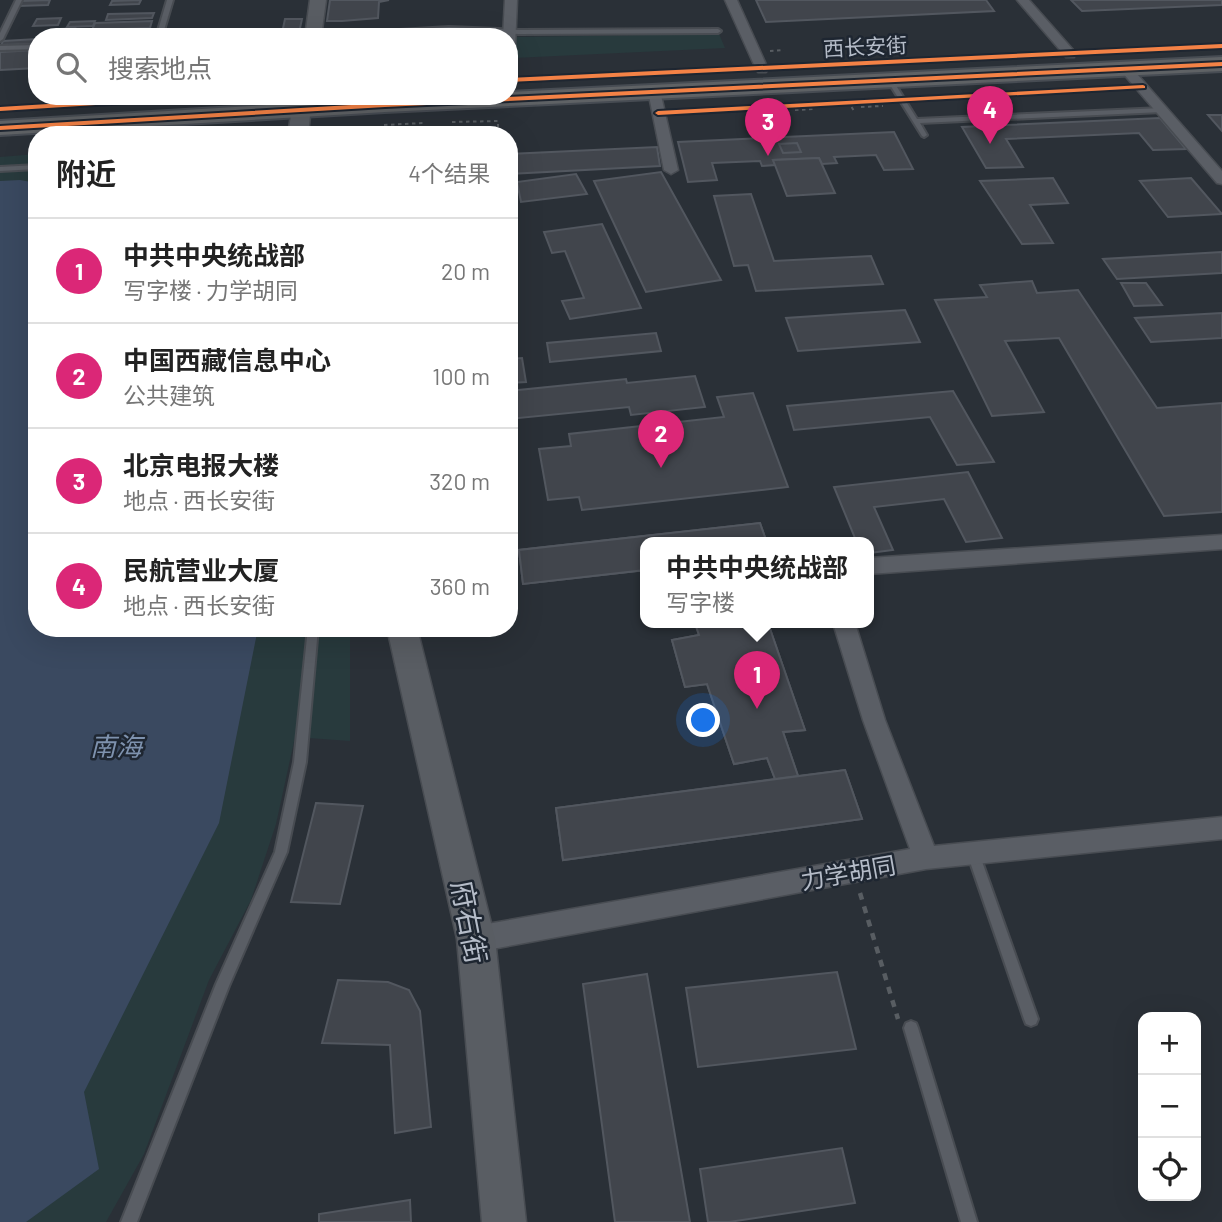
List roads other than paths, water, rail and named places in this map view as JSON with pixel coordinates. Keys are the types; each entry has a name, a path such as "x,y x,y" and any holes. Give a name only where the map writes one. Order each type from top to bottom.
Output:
{"highway":[{"name":"西长安街","path":"518,79 763,60 1070,54 1222,46"},
{"name":"西长安街","path":"518,96 654,91 896,90 1126,69 1222,64"},
{"path":"0,110 74,105"},
{"name":"西长安街","path":"0,128 279,105"}],"main road":[{"path":"314,28 318,0"},
{"path":"299,126 303,105"},
{"name":"府右街","path":"404,637 476,939 504,1222"}],"street":[{"path":"511,0 511,28"},
{"path":"731,0 763,60"},
{"path":"1023,0 1070,54"},
{"path":"1126,69 1222,180"},
{"path":"654,91 671,170"},
{"path":"874,566 1222,542"},
{"path":"846,628 874,720 926,858"},
{"name":"力学胡同","path":"476,939 926,858 1222,828"}],"lane":[{"path":"0,39 3,26 19,0"},
{"path":"162,28 170,0"},
{"path":"518,32 718,31"},
{"path":"0,48 28,47"},
{"path":"896,90 923,135"},
{"path":"915,121 1162,110"},
{"path":"0,169 28,167"},
{"path":"129,1222 223,984 281,852 300,762 312,637"},
{"path":"973,853 1031,1019"},
{"path":"911,1028 969,1222"}],"water":[{"name":"南海","path":"0,181 28,181 28,637 256,637 219,823 84,1092 99,1169 26,1222 0,1222"}],"place":[{"name":"民航营业大厦","path":"990,144"},
{"name":"北京电报大楼","path":"768,156"},
{"name":"中国西藏信息中心","path":"661,468"},
{"name":"中共中央统战部","path":"757,709"}]}
